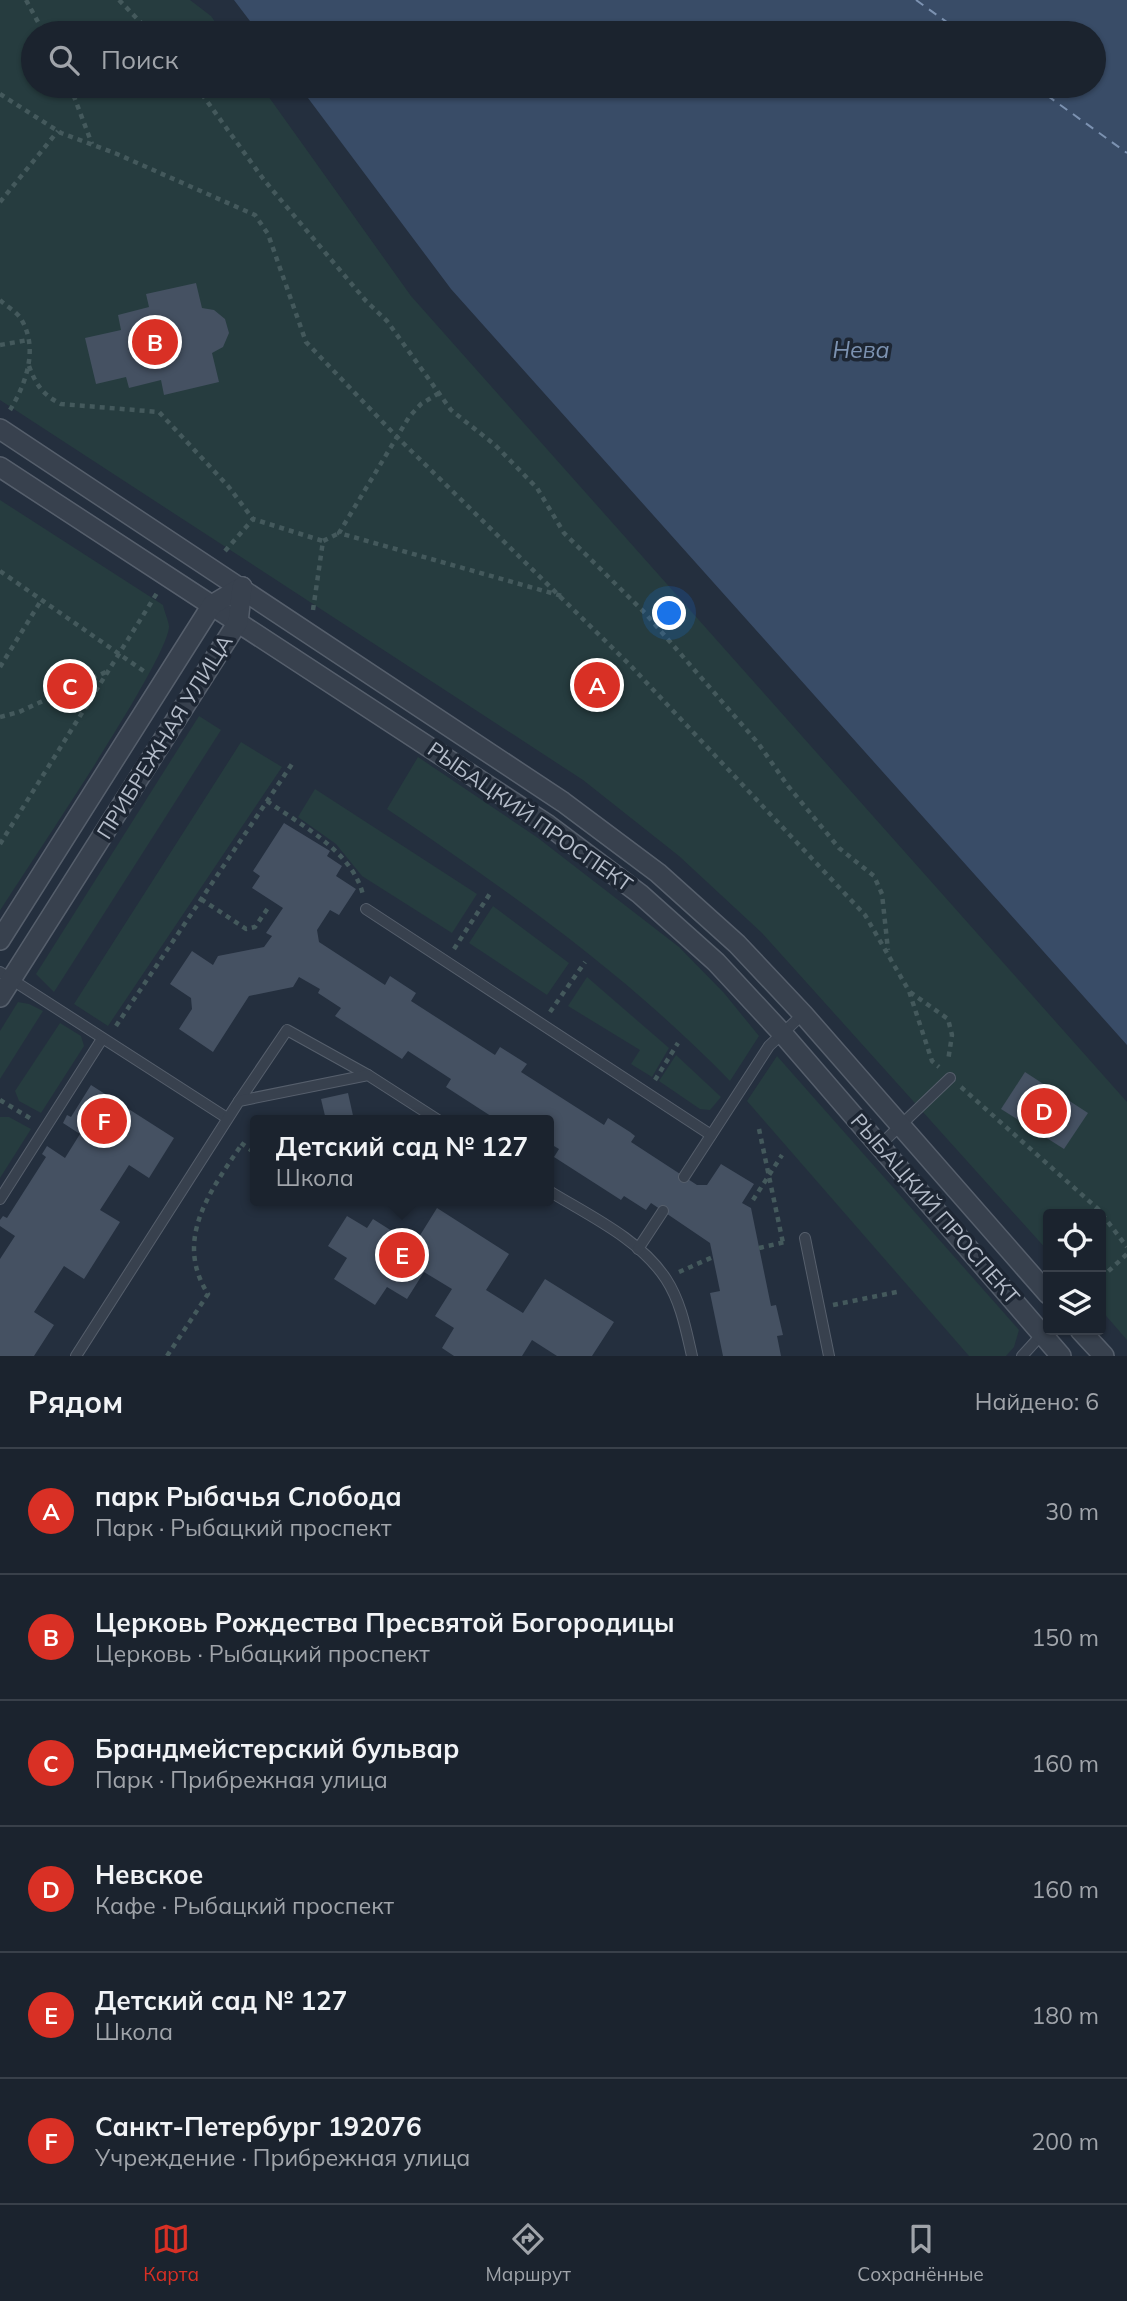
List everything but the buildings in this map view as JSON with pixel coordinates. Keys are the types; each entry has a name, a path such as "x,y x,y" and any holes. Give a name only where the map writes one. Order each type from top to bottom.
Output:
{"street":[{"name":"РЫБАЦКИЙ ПРОСПЕКТ","path":"4,421 242,587 563,802 658,873 737,944 803,1014 1043,1288"},
{"name":"РЫБАЦКИЙ ПРОСПЕКТ","path":"0,467 548,825 640,894 716,962 782,1033 879,1146 1043,1328"},
{"name":"ПРИБРЕЖНАЯ УЛИЦА","path":"0,940 212,605 242,587"},
{"name":"ПРИБРЕЖНАЯ УЛИЦА","path":"0,997 6,975 238,622 242,587"},
{"name":"РЫБАЦКИЙ ПРОСПЕКТ","path":"1048,1335 1062,1356"},
{"path":"1085,1335 1104,1356"}],"lane":[{"path":"366,909 711,1135"},
{"path":"6,975 227,1118"},
{"path":"684,1177 769,1046 803,1014"},
{"path":"76,1356 227,1118 287,1030 368,1075 430,1115"},
{"path":"0,1199 102,1039"},
{"path":"239,1101 368,1075"},
{"path":"879,1146 950,1078"},
{"path":"554,1194 638,1249 666,1278 683,1314 692,1356"},
{"path":"638,1249 663,1211"},
{"path":"805,1238 829,1356"},
{"path":"1022,1356 1043,1332"}],"path":[{"path":"26,0 37,21"},
{"path":"119,0 139,21"},
{"path":"0,93 58,131 255,215 268,234 306,342 398,438 562,596 865,915 909,991 932,1061"},
{"path":"74,98 92,145"},
{"path":"206,98 264,180 366,301 387,321 460,420 495,445 537,488 564,533 645,613 750,733 788,786 839,848 874,876 882,894 888,951"},
{"path":"0,202 58,131"},
{"path":"0,300 21,318 28,340 29,366 24,388 4,421"},
{"path":"0,345 28,340"},
{"path":"29,366 36,384 47,396 61,404 159,412 228,486 253,519 323,541 339,533 398,438 408,417 421,404 439,393"},
{"path":"224,552 253,519"},
{"path":"339,533 562,596"},
{"path":"313,610 323,541"},
{"path":"0,571 146,673"},
{"path":"0,844 158,592"},
{"path":"0,667 42,599"},
{"path":"0,717 19,712 110,670"},
{"path":"102,1039 116,1026 292,764"},
{"path":"267,801 332,848 359,880 366,909"},
{"path":"446,961 491,892"},
{"path":"201,899 246,929 255,927 268,908"},
{"path":"542,1024 585,962"},
{"path":"909,991 948,1019 952,1035 950,1054 943,1072 1098,1209 1127,1247"},
{"path":"647,1093 678,1042"},
{"path":"0,1100 46,1128"},
{"path":"759,1129 783,1243"},
{"path":"167,1356 208,1294 198,1279 194,1262 195,1226 211,1190 242,1144"},
{"path":"753,1200 782,1156"},
{"path":"759,1248 805,1238"},
{"path":"1106,1273 1127,1254"},
{"path":"666,1278 713,1257"},
{"path":"819,1308 897,1292"}],"green space":[{"path":"0,0 190,0 211,16 215,21 21,21 21,98 270,98 411,296 1127,1102 1127,1340 1106,1316 1106,1209 1043,1209 1043,1245 762,933 679,856 583,780 0,400"},
{"path":"0,500 163,605 169,626 163,646 123,719 0,911"},
{"path":"199,716 221,730 54,992 36,974"},
{"path":"241,742 282,767 108,1026 74,1004"},
{"path":"418,757 538,838 679,947 724,993 759,1036 730,1081 650,1005 566,936 387,809"},
{"path":"315,789 477,894 452,933 362,876 336,844 298,817"},
{"path":"493,906 569,963 547,995 469,943"},
{"path":"587,977 669,1048 652,1077 631,1064 640,1050 568,1006"},
{"path":"18,1002 43,1011 0,1079 0,1031"},
{"path":"60,1023 81,1036 84,1046 41,1113 19,1101 15,1091"},
{"path":"676,1055 721,1097 710,1110 700,1109 659,1081"},
{"path":"777,1056 1019,1330 1014,1347 1006,1356 969,1356 747,1101"},
{"path":"0,1117 9,1117 31,1129 0,1178"}],"water":[{"name":"Нева","path":"234,0 1127,0 1127,1045 451,289 308,98 1106,98 1106,21 250,21"}],"ferry route":[{"path":"916,0 945,21"},
{"path":"1051,98 1127,153"}],"place":[{"name":"Церковь Рождества Пресвятой Богородицы","path":"155,342"},
{"name":"парк Рыбачья Слобода","path":"597,685"},
{"name":"Брандмейстерский бульвар","path":"70,686"},
{"name":"Невское","path":"1044,1111"},
{"name":"Санкт-Петербург 192076","path":"104,1121"},
{"name":"Детский сад № 127","path":"402,1255"}]}
